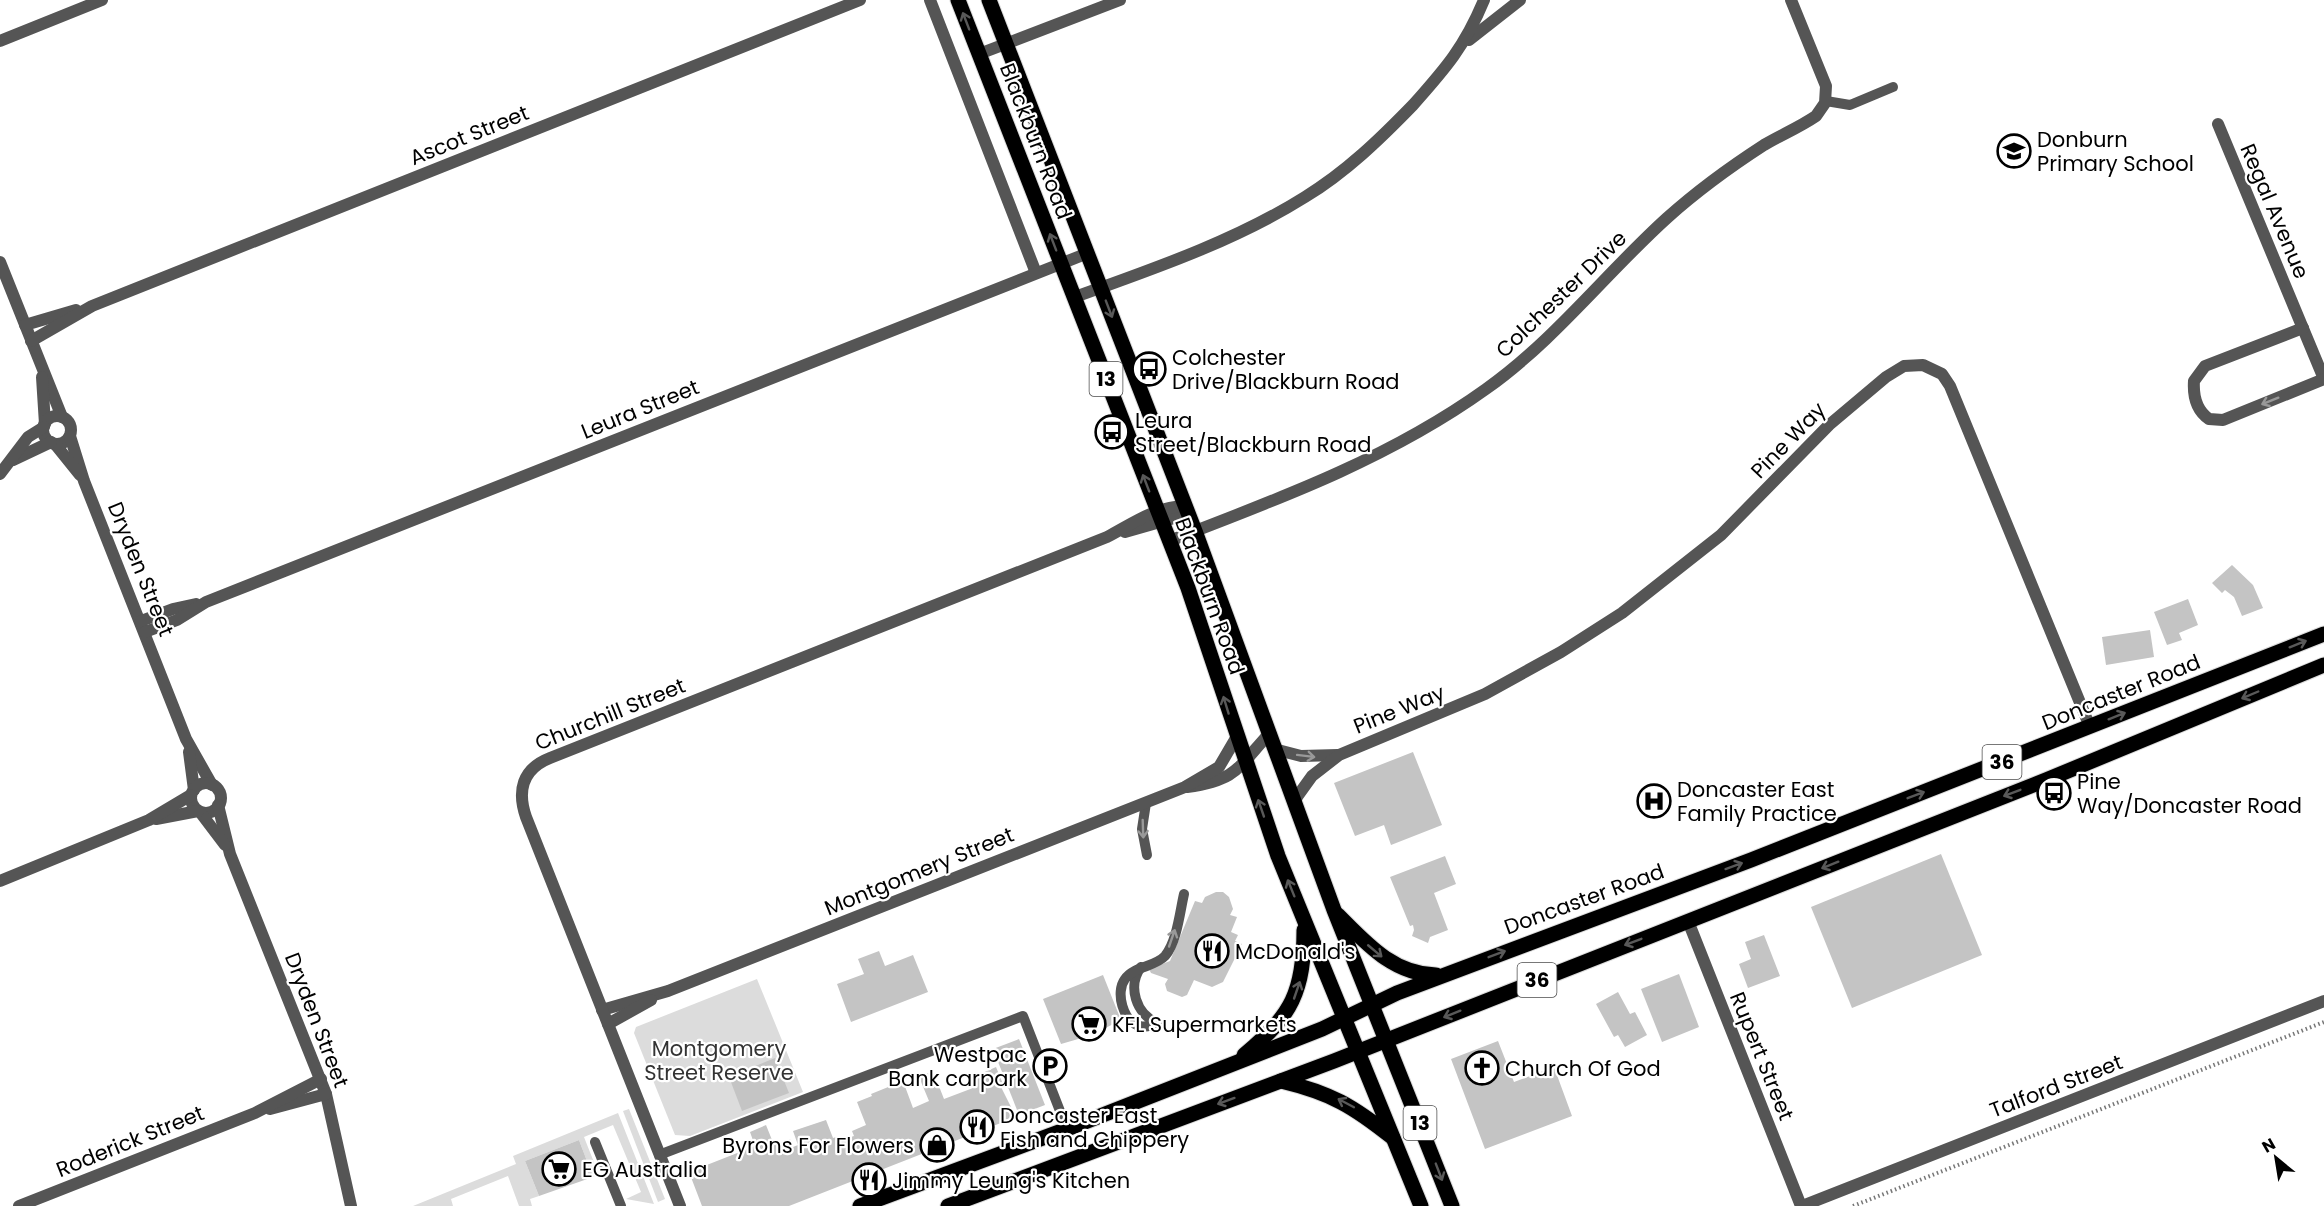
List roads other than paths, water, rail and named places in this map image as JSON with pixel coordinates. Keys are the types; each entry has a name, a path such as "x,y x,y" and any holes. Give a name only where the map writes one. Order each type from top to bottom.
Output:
{"main road":[{"name":"Blackburn Road","path":"958,0 1160,517 1207,643 1244,761 1304,920 1421,1206"},
{"name":"Blackburn Road","path":"989,0 1186,506 1334,910 1452,1206"},
{"name":"Doncaster Road","path":"860,1206 1067,1129 1344,1020 1372,1005 1442,975 1751,860 2324,634"},
{"name":"36","path":"948,1206 1386,1040 2057,776 2324,665"},
{"path":"1334,910 1367,945 1388,962 1421,975 1442,975"},
{"path":"1232,1064 1267,1036 1291,1007 1302,970 1304,920"},
{"path":"1281,1081 1312,1088 1337,1098 1355,1108 1393,1138"}],"street":[{"path":"0,41 102,0"},
{"name":"Ascot Street","path":"25,325 92,306 860,0"},
{"path":"930,0 1036,273"},
{"path":"979,54 1120,0"},
{"path":"1464,45 1484,0"},
{"path":"1075,297 1257,224 1321,187 1384,134 1464,45 1520,0"},
{"path":"1791,0 1824,82 1826,101"},
{"name":"Colchester Drive","path":"1169,541 1368,460 1460,407 1513,369 1560,327 1648,236 1687,201 1766,144 1814,118 1826,101"},
{"name":"Regal Avenue","path":"2218,124 2324,379"},
{"name":"Leura Street","path":"143,627 177,620 206,602 1088,253"},
{"path":"0,262 42,372 62,417 71,427 70,436 64,443 53,443 13,460"},
{"name":"Ascot Street","path":"31,341 92,306"},
{"path":"2303,328 2205,366 2194,381 2195,401 2200,411 2209,419 2223,420 2324,379"},
{"name":"Pine Way","path":"1294,801 1312,776 1339,755 1485,694 1561,652 1622,613 1721,535 1857,399 1899,369 1916,364 1936,370 1950,386 2090,727"},
{"path":"42,372 44,436 53,443"},
{"path":"0,474 13,460 28,437 50,418 62,417"},
{"name":"Dryden Street","path":"70,436 84,481 186,739 212,785"},
{"name":"Dryden Street","path":"53,443 84,481"},
{"name":"Churchill Street","path":"679,1206 522,806 522,785 532,768 550,758 1160,517 1169,506 1186,506"},
{"name":"Montgomery Street","path":"602,1010 668,991 1185,787 1219,767 1236,738"},
{"name":"Dryden Street","path":"186,739 192,792"},
{"name":"Pine Way","path":"1271,742 1312,758 1339,755"},
{"name":"Montgomery Street","path":"1185,787 1208,784 1232,776 1244,761 1271,742"},
{"path":"0,881 149,820 202,784 212,785 220,796 218,806 211,812 149,820"},
{"path":"192,792 192,804 199,812"},
{"name":"Dryden Street","path":"218,806 230,854 326,1094 351,1206"},
{"name":"Dryden Street","path":"199,812 230,854"},
{"name":"Rupert Street","path":"1688,921 1802,1206"},
{"name":"Montgomery Street","path":"608,1024 668,991"},
{"name":"Talford Street","path":"1802,1206 2324,1001"},
{"name":"Roderick Street","path":"19,1206 255,1113 321,1079"},
{"name":"Roderick Street","path":"255,1113 326,1094"}],"lane":[{"path":"1826,101 1850,105 1893,87"},
{"path":"1146,803 1142,829 1148,855"},
{"path":"1158,1023 1146,1019 1138,1004 1134,986 1135,975 1141,967 1164,956 1184,894"},
{"path":"659,1155 1023,1016 1067,1129"},
{"path":"596,1142 621,1206"}],"place":[{"name":"Donburn Primary School","path":"2014,151"},
{"name":"Colchester Drive/Blackburn Road","path":"1149,369"},
{"name":"Leura Street/Blackburn Road","path":"1112,432"},
{"name":"Pine Way/Doncaster Road","path":"2054,793"},
{"name":"Doncaster East Family Practice","path":"1654,801"},
{"name":"McDonald's","path":"1212,951"},
{"name":"KFL Supermarkets","path":"1089,1024"},
{"name":"Westpac Bank carpark","path":"1050,1066"},
{"name":"Church Of God","path":"1482,1068"},
{"name":"Doncaster East Fish and Chippery","path":"977,1127"},
{"name":"Byrons For Flowers","path":"937,1145"},
{"name":"EG Australia","path":"559,1169"},
{"name":"Jimmy Leung's Kitchen","path":"869,1180"}],"park label":[{"name":"Montgomery Street Reserve","path":"719,1060"}]}
